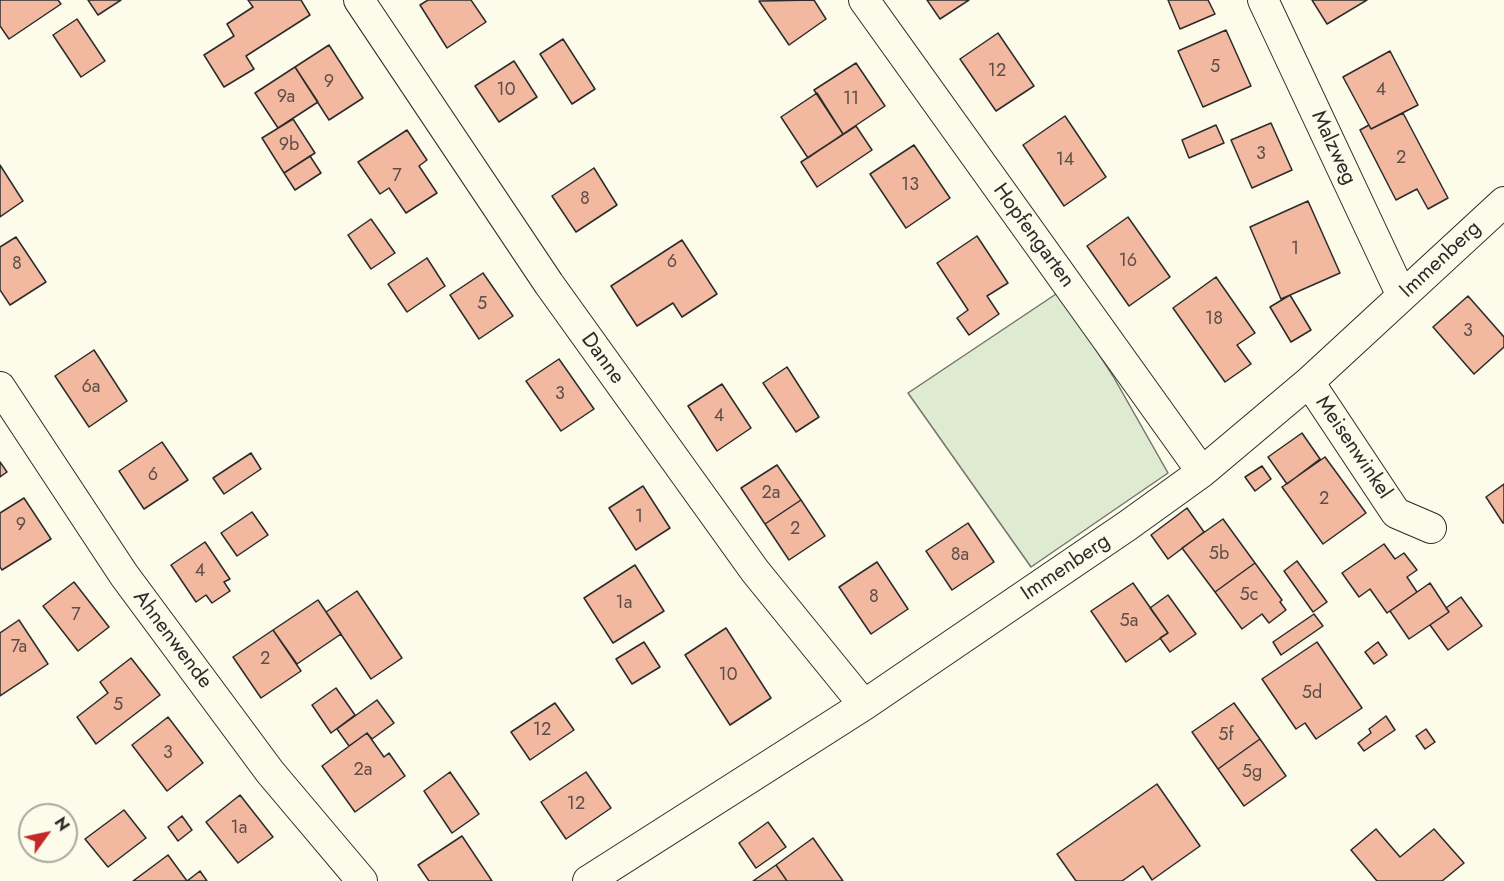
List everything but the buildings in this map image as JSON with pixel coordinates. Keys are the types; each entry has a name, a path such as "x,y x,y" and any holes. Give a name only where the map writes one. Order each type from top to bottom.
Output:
{"street":[{"name":"Danne","path":"359,0 549,284 754,571 864,705"},
{"name":"Hopfengarten","path":"864,0 1202,472"},
{"name":"Malzweg","path":"1263,0 1402,296"},
{"name":"Immenberg","path":"588,881 864,705 1127,526 1202,472 1309,381 1504,202"},
{"name":"Meisenwinkel","path":"1309,381 1396,513 1431,528"},
{"name":"Ahnenwende","path":"0,387 124,575 270,772 362,881"}],"green space":[{"path":"1059,292 1113,376 1168,473 1031,567 908,393"}]}
